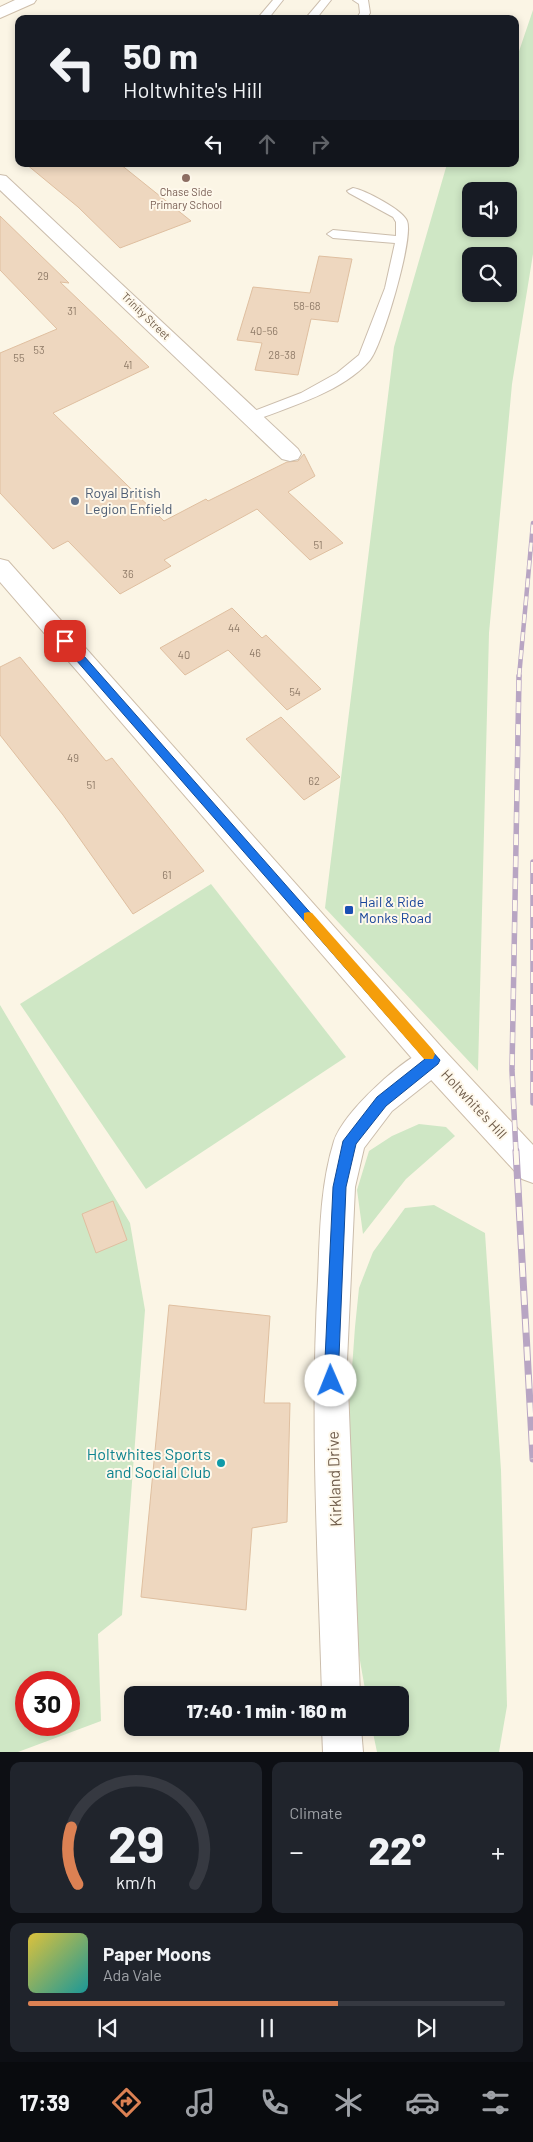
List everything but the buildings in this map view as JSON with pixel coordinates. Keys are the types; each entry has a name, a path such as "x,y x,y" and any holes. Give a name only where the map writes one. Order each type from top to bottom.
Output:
{"street":[{"path":"0,13 28,0"},
{"name":"Trinity Street","path":"0,180 290,454"},
{"name":"Holtwhite's Hill","path":"0,567 433,1060 533,1168"},
{"name":"Kirkland Drive","path":"341,1686 330,1361 339,1187 350,1141 381,1101 433,1060"},
{"path":"342,1736 343,1752"}],"lane":[{"path":"265,15 278,0"},
{"path":"313,15 326,0"},
{"path":"358,0 364,2 366,13 364,15"},
{"path":"251,417 306,396 342,376 365,357 391,288 402,240 402,222 398,215 353,191"},
{"path":"333,234 402,240"}],"green space":[{"path":"533,10 533,254 512,384 489,633 478,1071 325,908 394,347 446,167 519,167 519,51"},
{"path":"211,884 346,1057 146,1189 20,1004"},
{"path":"0,1005 130,1223 145,1310 122,1615 98,1634 101,1721 80,1729 80,1671 15,1671 15,1736 61,1736 18,1752 0,1752"},
{"path":"419,1124 446,1127 455,1136 406,1179 363,1234 357,1190 369,1151 392,1136"},
{"path":"434,1205 485,1233 501,1470 507,1706 499,1752 377,1752 374,1736 409,1736 409,1686 364,1686 359,1655 348,1528 348,1424 359,1288 373,1252 405,1208"}],"railway":[{"path":"519,677 533,523"},
{"path":"516,1153 512,1070 519,676"},
{"path":"533,862 533,1103"},
{"path":"516,1151 533,1459"}],"slow traffic":[{"path":"308,917 429,1054"}],"place":[{"name":"Chase Side Primary School","path":"186,178"},
{"name":"Royal British Legion Enfield","path":"75,501"},
{"name":"Hail & Ride Monks Road","path":"349,910"},
{"name":"Holtwhites Sports and Social Club","path":"221,1463"}],"route":[{"path":"65,641 433,1060 381,1101 350,1141 339,1187 330,1361 331,1381"}]}
